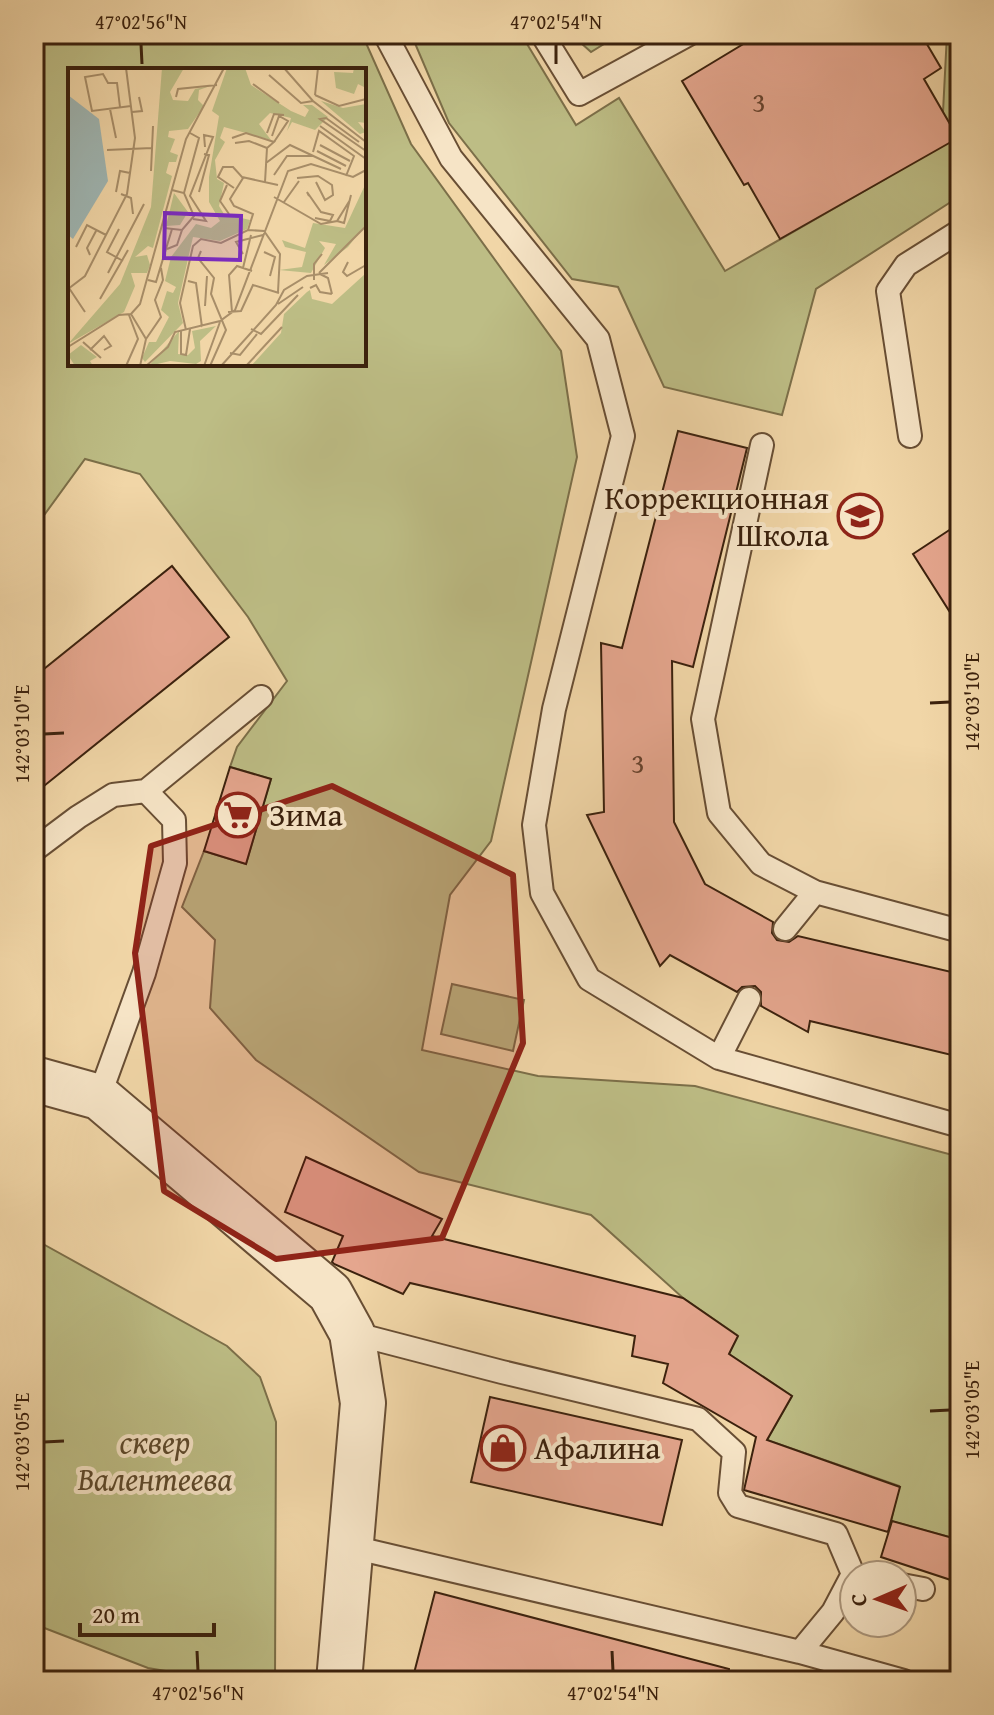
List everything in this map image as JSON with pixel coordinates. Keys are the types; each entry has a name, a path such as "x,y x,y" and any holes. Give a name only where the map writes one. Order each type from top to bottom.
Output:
{"street":[{"path":"34,1079 99,1097 330,1293 352,1333 363,1403 339,1681"}],"lane":[{"path":"385,34 451,158 598,339 623,436 554,709 534,825 542,893 589,979 719,1058 960,1126"},
{"path":"542,34 579,94 689,34"},
{"path":"910,436 888,291 906,265 960,231"},
{"path":"762,445 703,719 719,813 761,864 815,892 960,931"},
{"path":"34,850 113,795 146,791 261,697"},
{"path":"99,1097 144,973 175,863 174,820 146,791"},
{"path":"785,929 815,892"},
{"path":"719,1058 749,999"},
{"path":"352,1333 698,1419 734,1452 730,1493 738,1506 836,1534 848,1559"},
{"path":"352,1547 800,1652 904,1681"},
{"path":"800,1652 838,1604"}],"highlighted area":[{"path":"332,786 513,875 523,1043 442,1238 276,1259 164,1191 135,953 151,846"}],"green space":[{"path":"34,34 362,34 411,144 561,351 577,457 491,841 450,895 422,1050 538,1076 695,1086 960,1157 960,1540 891,1521 899,1486 767,1440 792,1396 729,1354 737,1335 683,1298 591,1215 419,1172 256,1060 210,1008 215,940 182,907 204,851 246,864 271,779 230,767 237,747 287,681 248,617 140,474 85,459 34,529"},
{"path":"411,34 521,34 576,125 619,98 725,271 887,178 943,112 947,34 960,34 960,196 816,289 782,415 664,387 618,287 572,279 449,123"},
{"path":"571,34 620,34 591,52"},
{"path":"452,984 524,1000 513,1051 441,1034"},
{"name":"сквер Валентеева","path":"34,1239 227,1346 260,1377 276,1422 275,1681 224,1681 148,1668 34,1624"}],"building":[{"path":"760,34 921,34 941,68 924,79 958,138 780,239 682,81"},
{"path":"678,431 747,448 693,667 672,661 674,822 705,884 773,922 772,933 777,940 789,942 798,936 960,974 960,1057 810,1021 808,1032 761,1006 761,992 755,986 742,987 737,992 670,955 660,966 587,815 604,812 601,643 622,648"},
{"path":"960,523 960,628 913,554"},
{"path":"172,566 229,637 34,794 34,677"},
{"name":"Зима","path":"230,767 271,779 246,864 204,851"},
{"path":"306,1157 442,1219 432,1236 683,1298 738,1336 729,1354 792,1396 767,1440 900,1487 888,1532 744,1490 756,1437 663,1383 668,1364 632,1356 635,1336 410,1283 403,1294 334,1264 332,1262 343,1236 285,1212"},
{"path":"490,1397 682,1440 662,1525 471,1482"},
{"path":"892,1521 960,1540 960,1583 918,1569 918,1559 881,1557"},
{"path":"435,1592 729,1669 728,1681 412,1681"}],"place":[{"name":"Коррекционная Школа","path":"860,516"},
{"name":"Зима","path":"238,815"},
{"name":"Афалина","path":"503,1448"}]}
